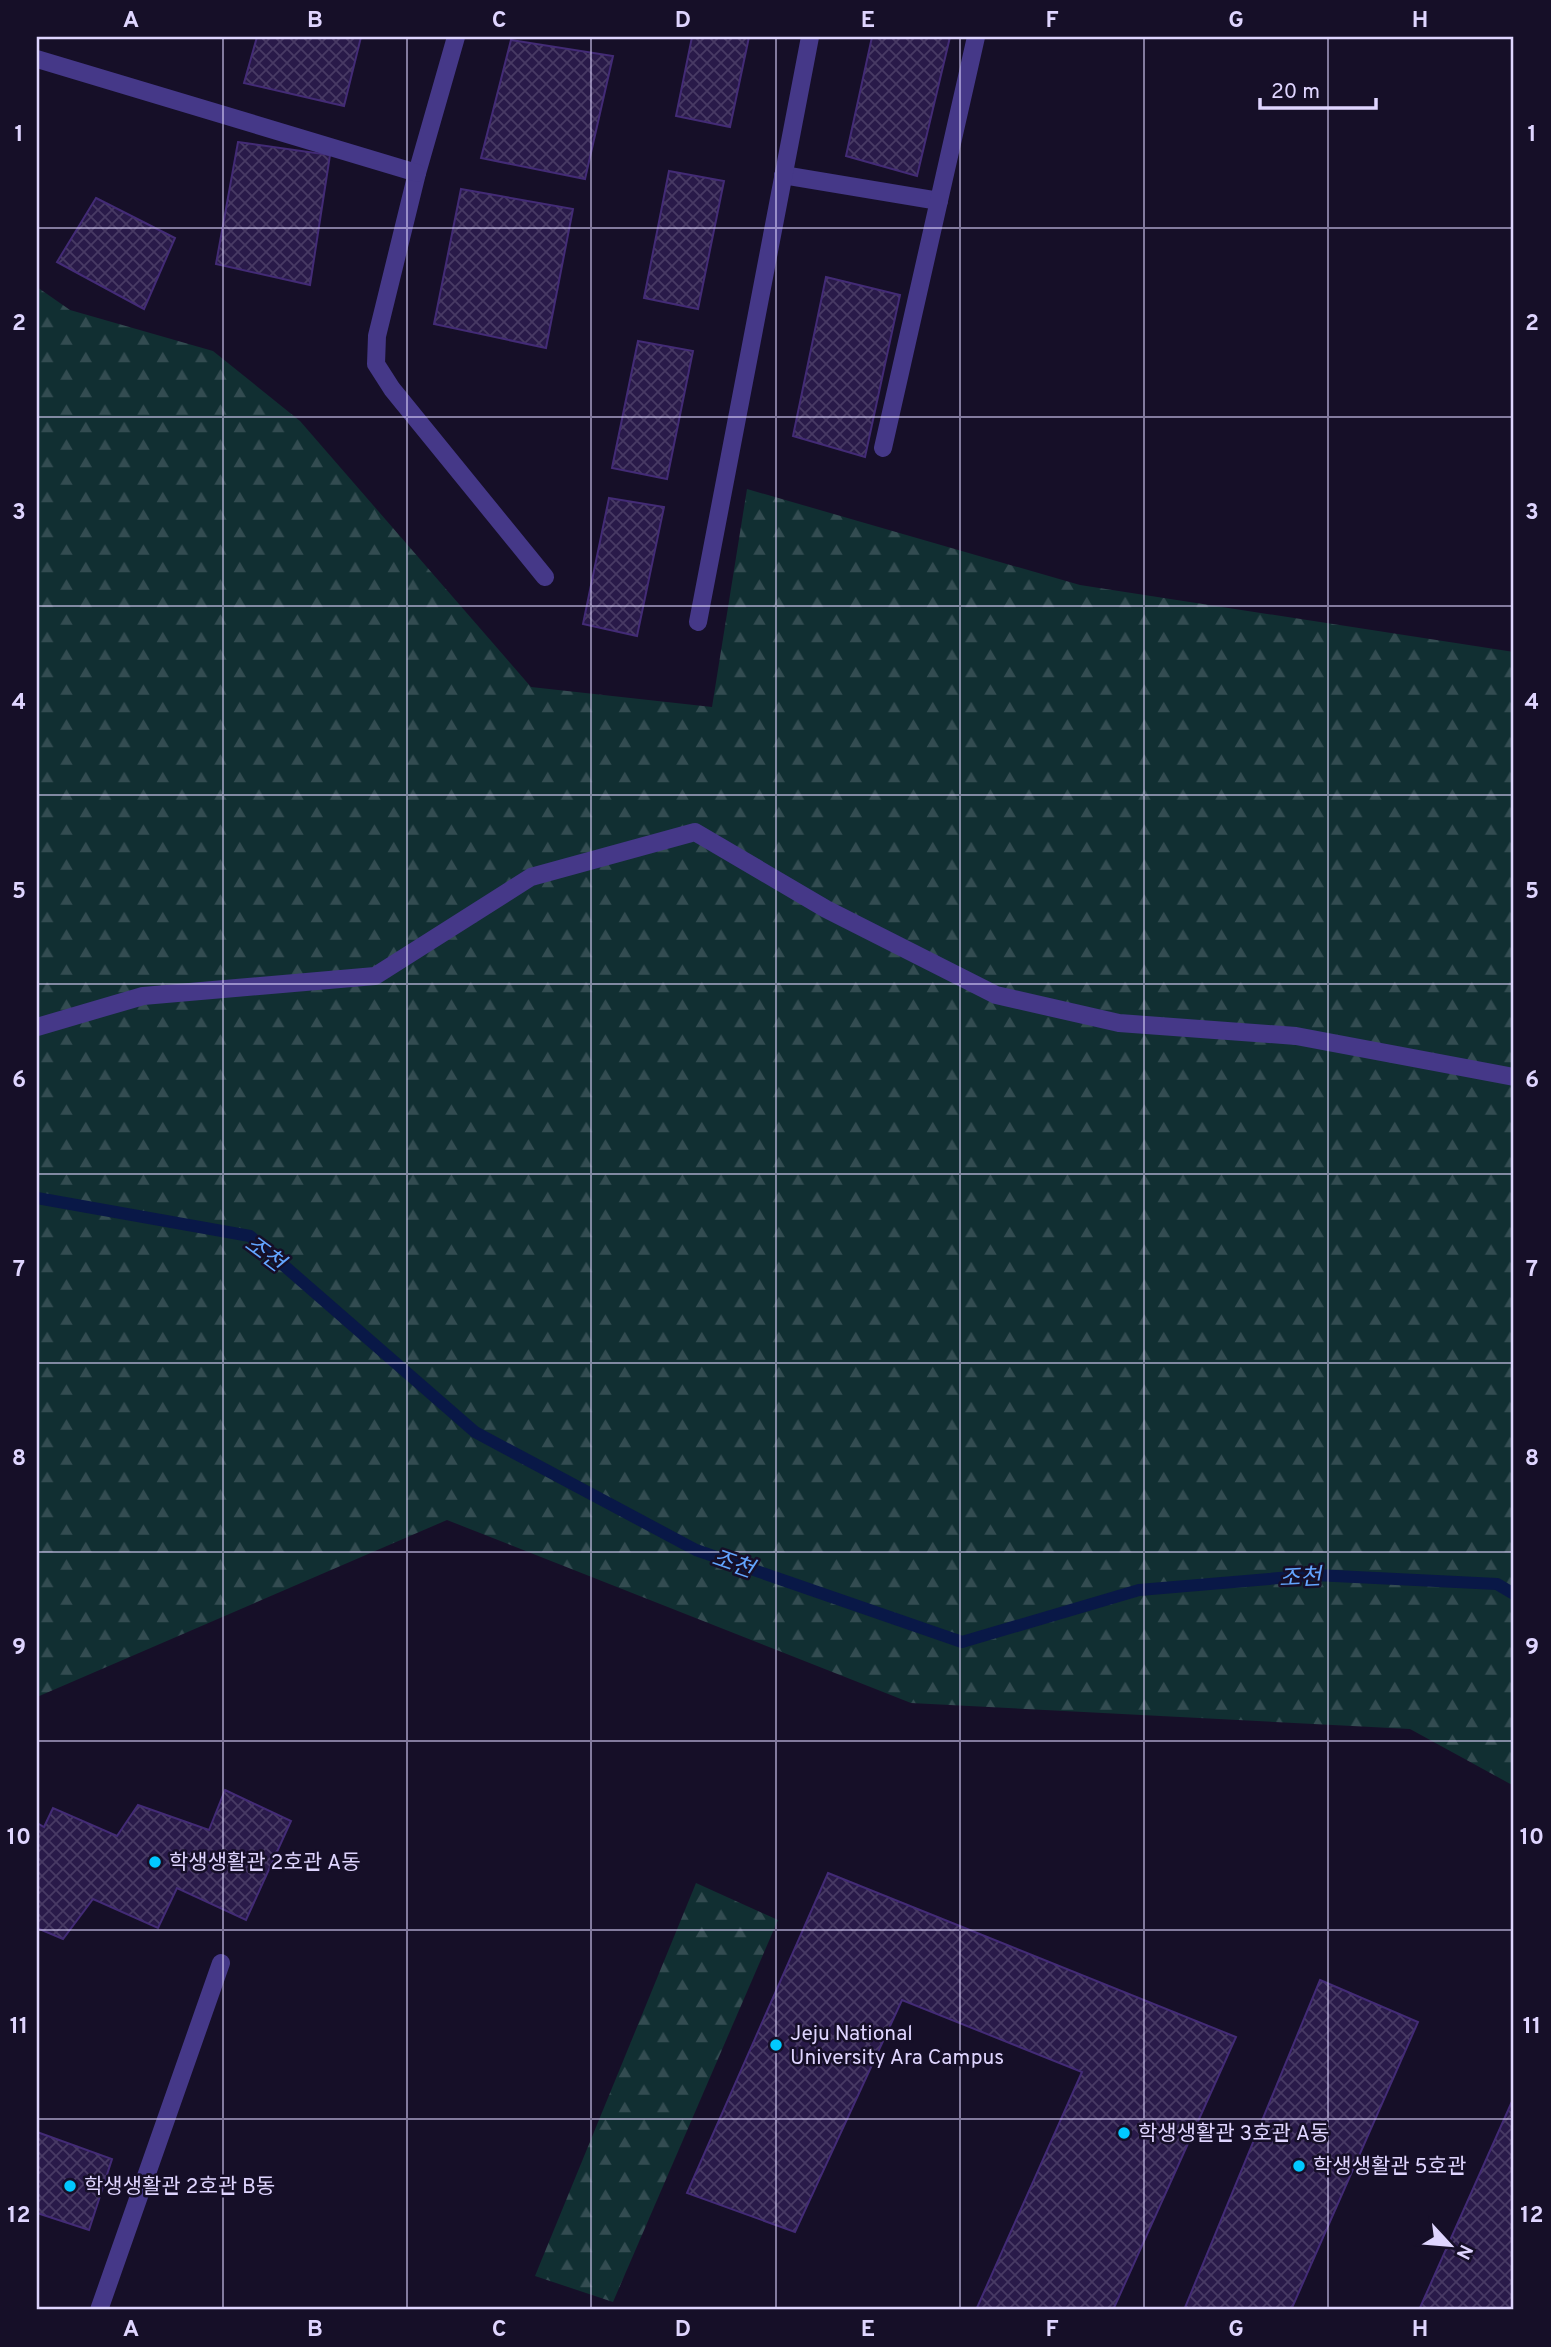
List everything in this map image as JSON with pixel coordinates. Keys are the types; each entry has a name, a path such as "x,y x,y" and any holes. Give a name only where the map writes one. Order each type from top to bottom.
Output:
{"street":[{"path":"456,37 417,173 377,336 376,364 391,388 545,577"},
{"path":"698,622 810,37"},
{"path":"883,448 976,37"},
{"path":"37,59 417,173"},
{"path":"783,175 939,201"},
{"path":"37,1027 143,996 375,976 531,877 695,832 826,909 996,995 1119,1023 1296,1036 1514,1077"},
{"path":"99,2310 221,1963"}],"green space":[{"path":"37,287 70,310 213,351 300,421 531,687 712,707 747,489 1080,585 1514,652 1514,1786 1410,1729 911,1703 447,1520 37,1697"},
{"path":"696,1883 778,1920 613,2302 535,2276"}],"building":[{"path":"257,37 361,37 344,106 244,83"},
{"path":"692,37 749,37 730,127 676,116"},
{"path":"872,37 950,37 917,176 846,156"},
{"path":"511,40 613,56 585,179 481,158"},
{"path":"238,142 330,155 310,285 216,264"},
{"path":"669,171 724,181 698,309 644,298"},
{"path":"461,189 573,209 546,348 434,324"},
{"path":"96,198 175,238 144,309 57,262"},
{"path":"826,277 900,295 865,457 793,436"},
{"path":"638,341 693,351 667,479 612,468"},
{"path":"609,498 664,507 637,636 583,624"},
{"name":"학생생활관 2호관 A동","path":"225,1790 291,1821 246,1920 177,1888 158,1928 93,1899 63,1939 37,1928 37,1823 44,1827 53,1808 117,1836 138,1805 209,1830"},
{"name":"학생생활관 3호관 A동","path":"828,1873 1236,2037 1113,2310 976,2310 1082,2072 902,2000 795,2232 687,2193"},
{"name":"학생생활관 5호관","path":"1320,1980 1418,2022 1291,2310 1184,2310"},
{"path":"1514,2097 1514,2310 1419,2310"},
{"name":"학생생활관 2호관 B동","path":"37,2132 112,2159 89,2230 37,2213"}],"waterway":[{"name":"조천","path":"37,1198 250,1236 475,1432 696,1550 962,1642 1139,1590 1315,1575 1497,1584 1514,1594"}],"place":[{"name":"학생생활관 2호관 A동","path":"155,1862"},
{"name":"Jeju National University Ara Campus","path":"776,2045"},
{"name":"학생생활관 3호관 A동","path":"1124,2133"},
{"name":"학생생활관 5호관","path":"1299,2166"},
{"name":"학생생활관 2호관 B동","path":"70,2186"}]}
